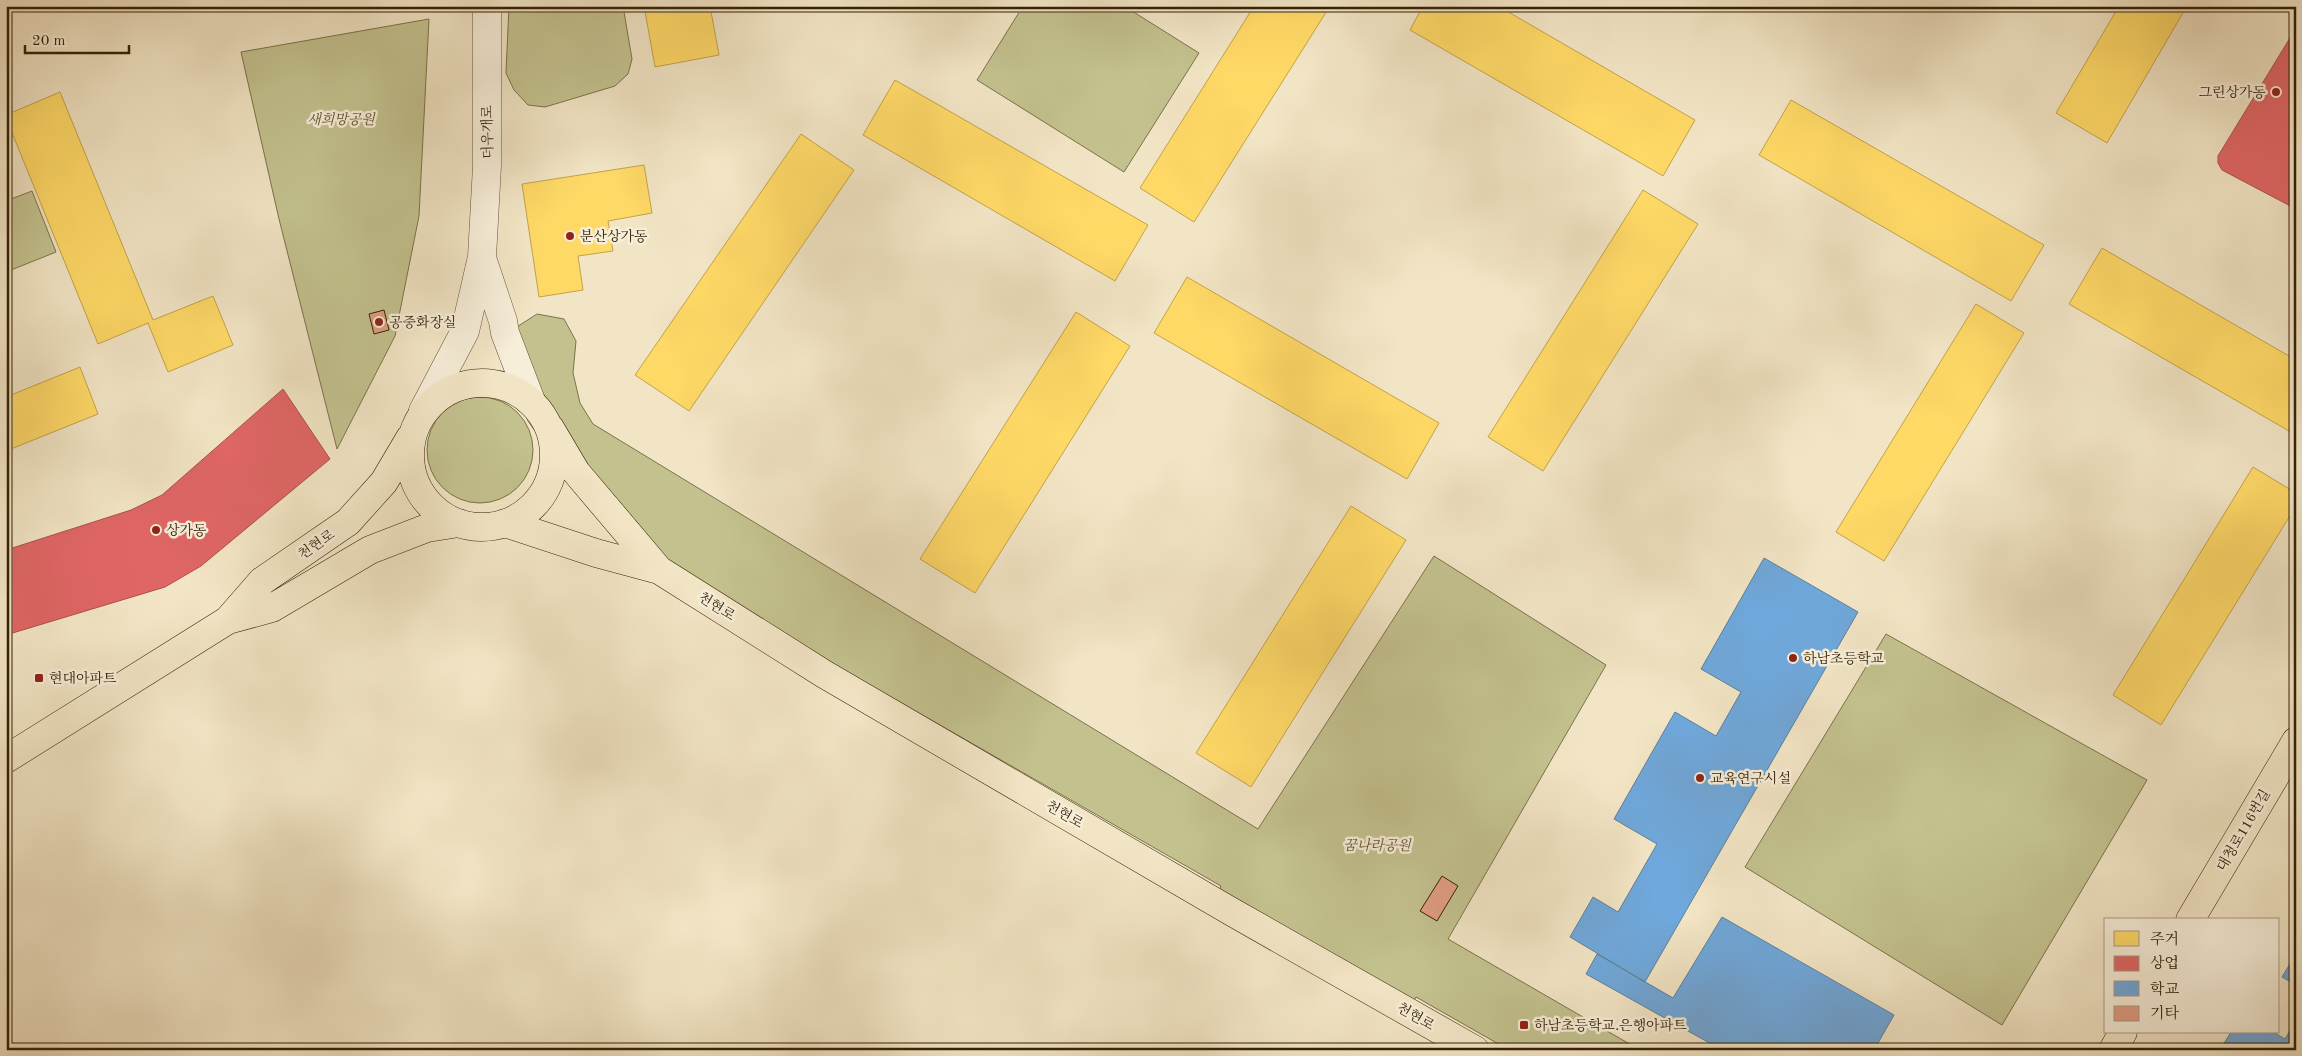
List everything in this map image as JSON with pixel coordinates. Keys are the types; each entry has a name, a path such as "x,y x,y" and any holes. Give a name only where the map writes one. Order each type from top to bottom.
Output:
{"main road":[{"path":"487,382 511,388 531,402 542,414 550,428 555,451 552,474 542,495 525,512 505,524 482,527 459,523 439,514 424,498 416,485 409,457 418,423 441,394 463,385 487,382"},
{"name":"천현로","path":"228,620 262,581 348,522 384,482 418,423"},
{"name":"천현로","path":"550,428 576,472 659,570"},
{"name":"천현로","path":"6,759 228,620 272,608 370,550 427,528 459,523"},
{"name":"천현로","path":"505,524 596,553 659,570 824,674 1232,912 1475,1050"},
{"name":"대청로116번길","path":"2191,918 2296,741"},
{"path":"2113,1050 2122,1034"}],"street":[{"name":"더우개로","path":"418,423 465,331 482,257 487,166 487,6"},
{"name":"더우개로","path":"482,257 503,321 505,333 531,402"}],"green space":[{"path":"509,6 623,6 632,59 628,74 615,86 545,107 528,105 514,90 506,73"},
{"path":"1023,6 1124,6 1199,53 1124,172 977,80"},
{"name":"새희망공원","path":"429,19 419,216 395,336 337,449 279,219 241,52"},
{"path":"32,191 56,252 6,272 6,201"},
{"name":"꿈나라공원","path":"537,314 564,319 576,341 573,373 580,403 593,424 1258,829 1434,556 1606,665 1448,939 1640,1050 1509,1050 1416,997 1412,1004 1219,890 1221,886 657,563 552,455 528,421 511,381 512,330"},
{"path":"480,397 500,401 518,412 529,430 533,450 529,470 518,488 500,499 480,503 460,499 442,488 431,470 427,450 431,430 442,412 460,401"},
{"path":"1886,634 2147,780 2002,1025 1745,867"}],"building: 주거":[{"path":"644,6 710,6 719,55 655,67"},
{"path":"1254,6 1330,6 1194,222 1140,188"},
{"path":"1423,6 1498,6 1695,120 1663,176 1410,30"},
{"path":"2119,6 2187,6 2107,143 2056,113"},
{"path":"895,80 1148,225 1115,281 863,135"},
{"path":"60,92 153,320 213,296 233,345 168,372 148,323 98,344 6,118 6,115"},
{"path":"1791,100 2044,245 2011,301 1759,155"},
{"path":"801,134 854,170 689,411 635,375"},
{"name":"분산상가동","path":"644,165 652,213 608,221 613,251 578,256 583,290 539,297 522,184"},
{"path":"1643,190 1698,224 1543,471 1488,437"},
{"path":"2102,248 2296,360 2296,435 2069,304"},
{"path":"1187,277 1439,423 1407,479 1154,333"},
{"path":"1976,304 2024,333 1884,561 1836,532"},
{"path":"1076,312 1130,346 975,593 920,559"},
{"path":"80,367 98,414 6,451 6,397"},
{"path":"2253,467 2296,493 2296,506 2161,725 2113,695"},
{"path":"1351,506 1406,540 1251,787 1196,753"}],"building: 상업":[{"name":"그린상가동","path":"2296,28 2296,209 2222,170 2218,163 2218,156"},
{"name":"상가동","path":"283,389 330,459 201,566 165,587 6,635 6,550 131,510 162,495"}],"building: 학교":[{"name":"교육연구시설","path":"1764,558 1858,612 1645,982 1570,937 1593,897 1618,912 1657,844 1614,819 1675,712 1716,736 1741,692 1701,669"},
{"path":"1722,917 1894,1015 1874,1050 1722,1050 1586,974 1597,954 1673,998"},
{"path":"2296,954 2296,985 2282,977"},
{"path":"2296,1021 2296,1050 2220,1050 2230,1034 2276,1034 2285,1039"}],"building: 기타":[{"name":"공중화장실","path":"384,310 389,330 374,334 369,314"},
{"path":"1442,876 1458,886 1437,921 1420,911"}],"place":[{"name":"그린상가동","path":"2276,92"},
{"name":"분산상가동","path":"570,236"},
{"name":"공중화장실","path":"379,322"},
{"name":"상가동","path":"156,530"},
{"name":"하남초등학교","path":"1793,658"},
{"name":"현대아파트","path":"39,678"},
{"name":"교육연구시설","path":"1700,778"},
{"name":"하남초등학교.은행아파트","path":"1524,1025"}]}
